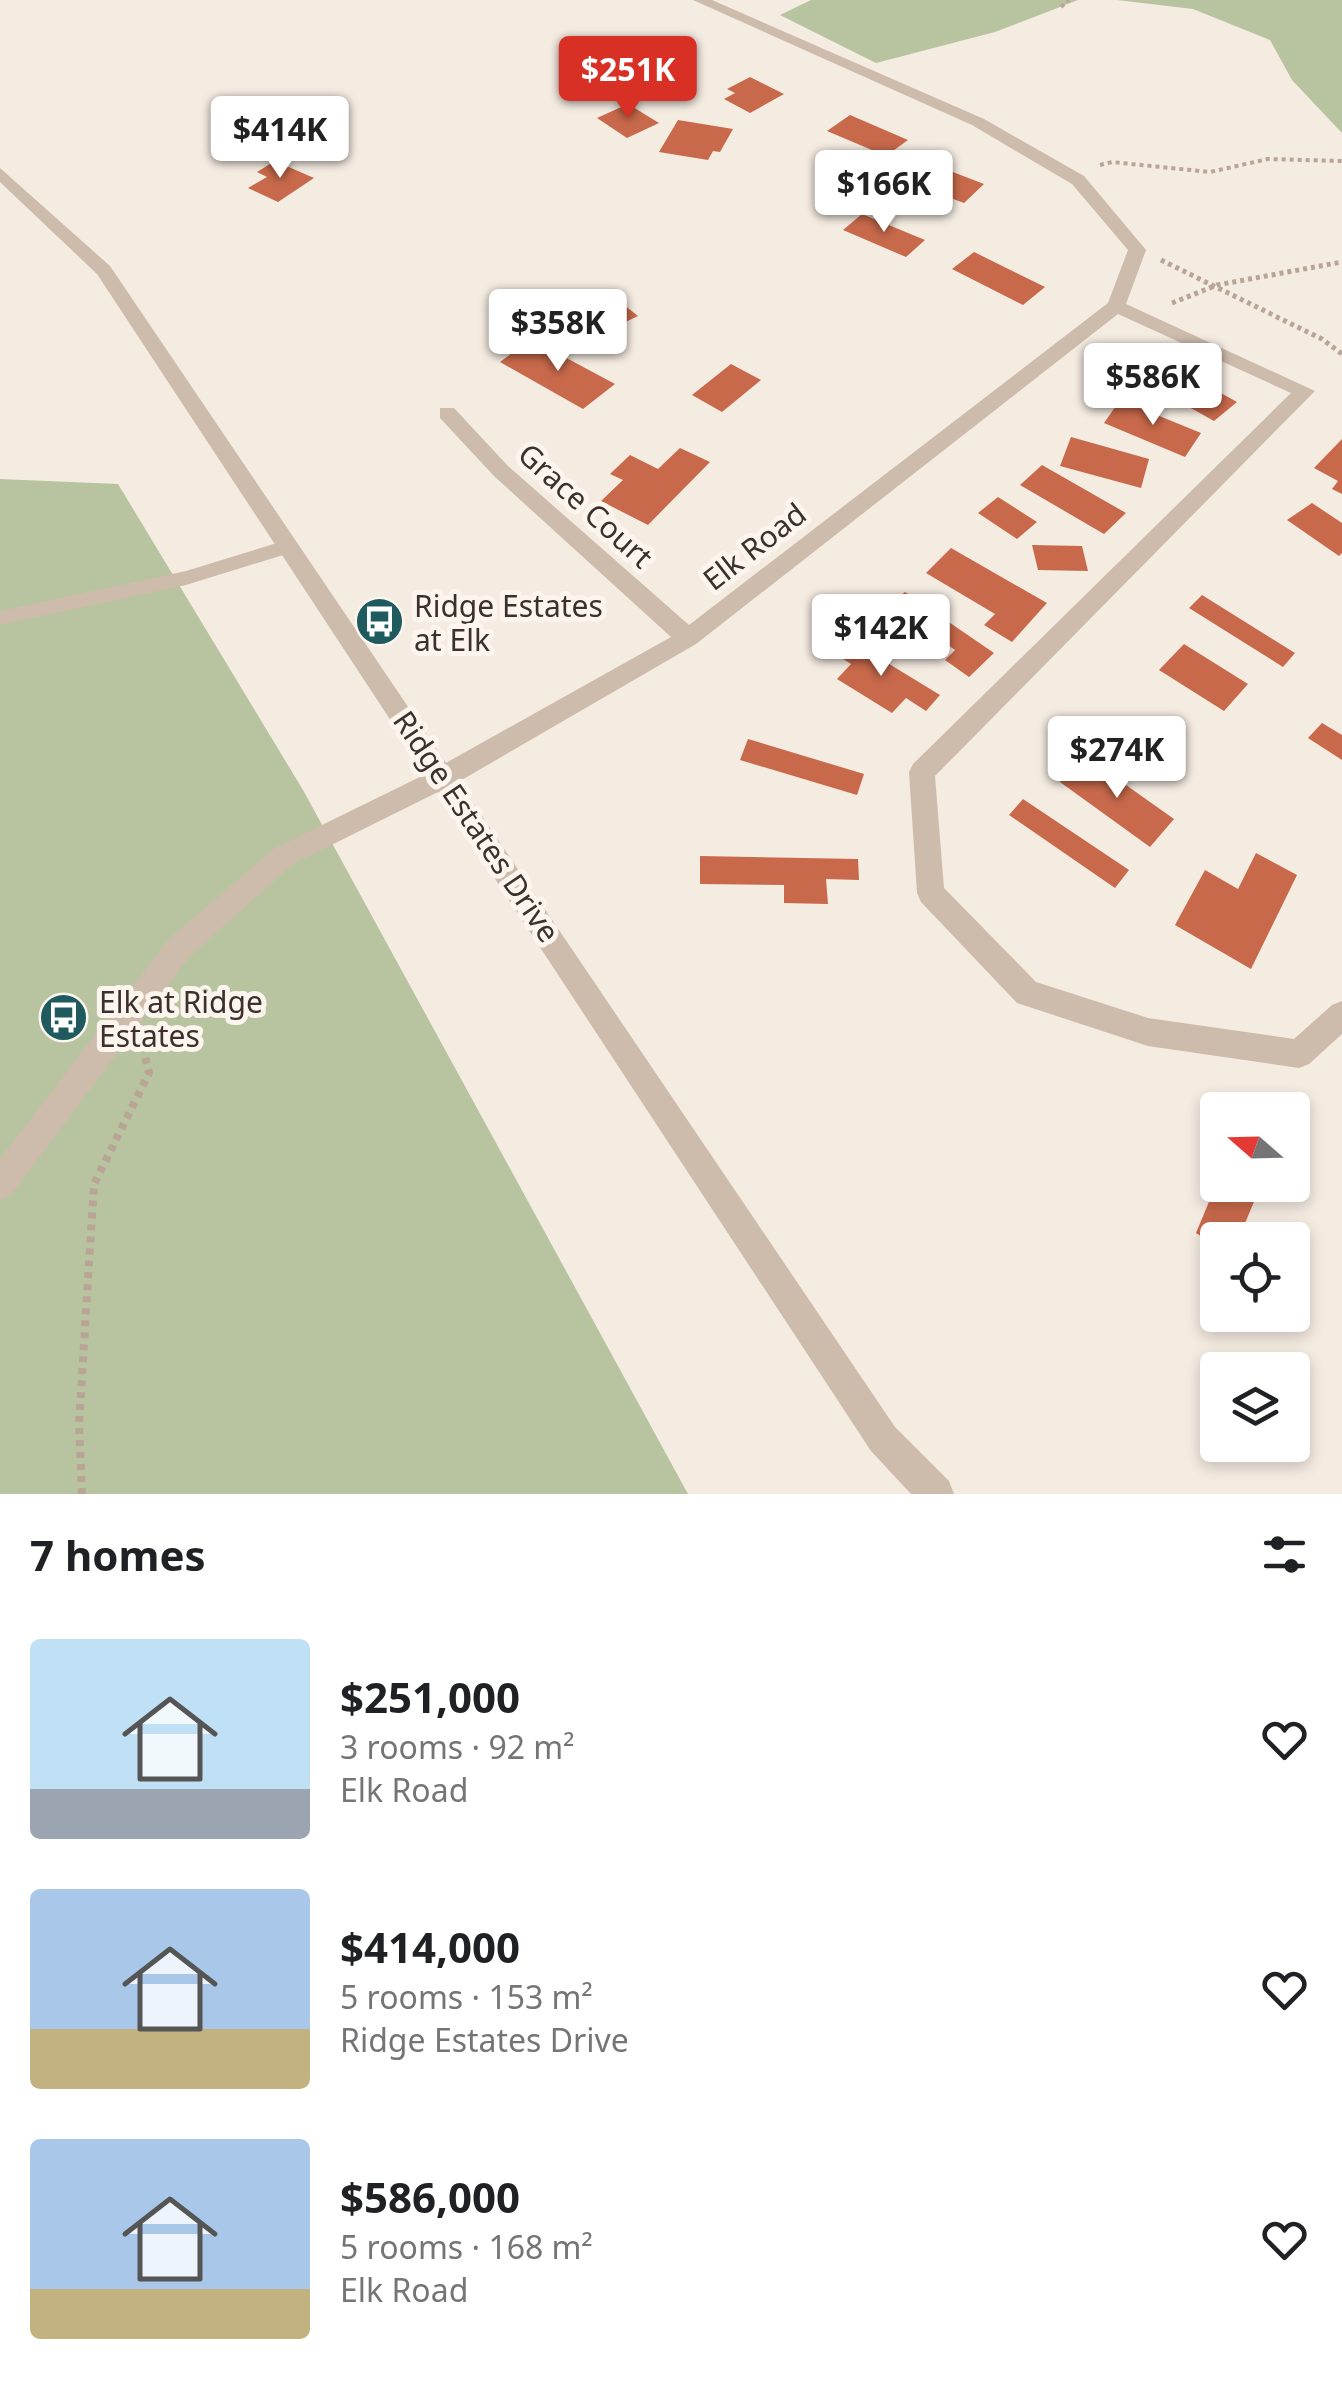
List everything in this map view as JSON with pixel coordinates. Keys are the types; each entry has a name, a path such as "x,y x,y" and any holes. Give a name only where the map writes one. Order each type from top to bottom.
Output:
{"street":[{"path":"700,0 978,122 1078,180 1137,250 1127,311 1304,391 922,772 931,892 1026,992 1148,1032 1299,1054 1342,1015"},
{"name":"Ridge Estates Drive","path":"0,173 104,270 884,1439 936,1494"},
{"name":"Elk Road","path":"0,1184 179,948 284,856 444,776 688,638 1127,311"},
{"name":"Grace Court","path":"447,413 501,471 688,638"}],"lane":[{"path":"0,618 186,578 290,546"}],"path":[{"path":"1061,7 1069,0"},
{"path":"1066,173 1112,162 1210,172 1268,160 1342,162"},
{"path":"1137,250 1217,285 1322,339 1342,354"},
{"path":"1127,311 1217,285 1342,262"},
{"path":"82,1494 78,1424 94,1184 149,1073 134,1007"}],"green space":[{"path":"811,0 1078,0 995,32 876,63 780,15"},
{"path":"1117,0 1342,0 1342,133 1292,80 1270,40 1193,9"},
{"path":"0,479 118,484 303,790 688,1494 0,1494"}],"building":[{"path":"750,77 784,94 750,113 724,99 735,93 727,89"},
{"path":"628,104 659,123 627,138 597,118"},
{"path":"850,115 908,140 886,156 827,131"},
{"path":"678,120 733,129 720,152 713,151 708,160 659,152"},
{"path":"275,161 314,178 278,202 248,188 267,177 257,172"},
{"path":"945,169 984,184 964,203 924,188"},
{"path":"862,214 925,240 906,257 843,230"},
{"path":"974,252 1045,287 1023,305 952,269"},
{"path":"609,293 638,316 613,328 584,305"},
{"path":"531,339 615,384 583,409 500,362"},
{"path":"731,364 761,380 722,412 692,395"},
{"path":"1172,366 1237,402 1214,421 1150,385"},
{"path":"1120,400 1201,433 1185,457 1104,423"},
{"path":"1071,437 1149,459 1141,488 1060,466"},
{"path":"1342,439 1342,494 1332,489 1338,481 1314,468"},
{"path":"680,448 710,462 648,525 601,501 623,480 610,474 630,455 658,469"},
{"path":"1042,465 1126,513 1104,534 1020,485"},
{"path":"998,497 1037,522 1017,539 978,513"},
{"path":"1312,503 1342,523 1339,556 1287,520"},
{"path":"1032,545 1082,546 1088,571 1038,570"},
{"path":"951,548 1047,603 1012,642 984,625 995,614 926,573"},
{"path":"905,592 994,653 969,677 945,660 955,650 890,604"},
{"path":"1202,595 1295,653 1283,667 1189,608"},
{"path":"845,637 940,695 926,711 906,698 892,713 837,679 851,664 831,651"},
{"path":"1184,644 1248,684 1224,711 1159,670"},
{"path":"1322,723 1342,735 1342,760 1308,738"},
{"path":"748,739 864,774 857,795 740,760"},
{"path":"1085,756 1174,819 1150,847 1060,782"},
{"path":"1023,799 1129,870 1115,888 1009,815"},
{"path":"1256,853 1297,875 1251,969 1175,925 1205,870 1238,889"},
{"path":"700,856 858,859 859,880 826,879 828,904 784,903 784,885 700,884"},
{"path":"1209,1202 1254,1202 1246,1222 1201,1222"}],"place":[{"name":"Ridge Estates at Elk","path":"379,622"},
{"name":"Elk at Ridge Estates","path":"64,1018"}]}
